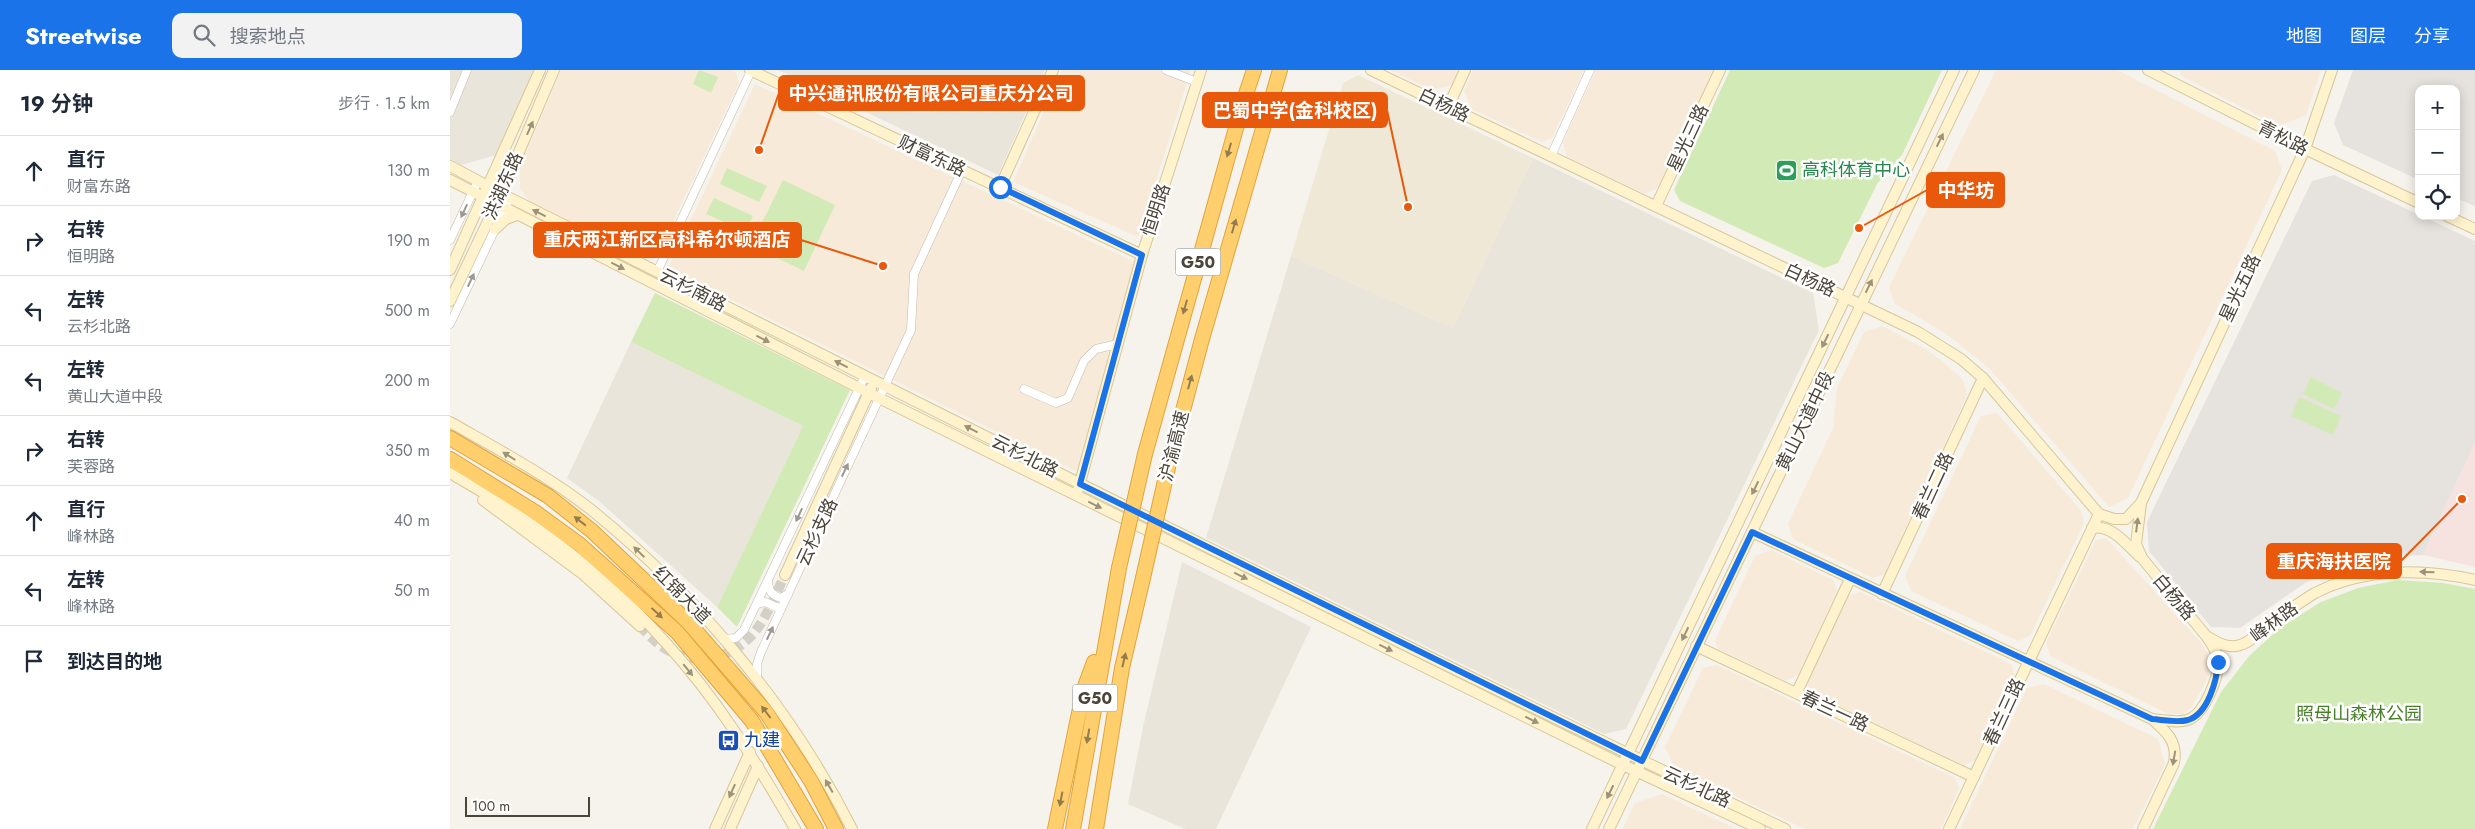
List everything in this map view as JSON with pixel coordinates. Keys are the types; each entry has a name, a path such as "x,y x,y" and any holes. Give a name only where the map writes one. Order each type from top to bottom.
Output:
{"highway":[{"name":"沪渝高速","path":"1073,829 1106,634 1145,454 1242,103 1254,70"},
{"name":"沪渝高速","path":"1096,829 1122,668 1169,463 1202,339 1280,71"},
{"name":"红锦大道","path":"450,438 548,496 592,530 688,622 766,712 811,781 836,829"},
{"name":"红锦大道","path":"450,459 535,512 579,544 677,632 752,721 816,829"},
{"path":"1055,829 1084,689 1106,634"}],"main road":[{"name":"洪湖东路","path":"450,270 489,188 540,70"},
{"name":"洪湖东路","path":"450,301 505,196 554,70"},
{"name":"财富东路","path":"750,70 1142,255"},
{"path":"1000,187 1053,70"},
{"name":"恒明路","path":"1076,496 1142,255 1202,70"},
{"name":"白杨路","path":"1371,70 1861,304 1936,342 1983,378 2099,514"},
{"path":"1448,107 1465,70"},
{"name":"星光三路","path":"1656,206 1720,70"},
{"name":"黄山大道中段","path":"1592,829 1954,70"},
{"name":"黄山大道中段","path":"1609,829 1974,70"},
{"name":"青松路","path":"2148,70 2160,73 2305,149 2415,201"},
{"name":"星光五路","path":"2141,503 2305,149 2332,70"},
{"name":"云杉南路","path":"450,166 489,188 884,386"},
{"name":"云杉南路","path":"450,180 879,398"},
{"path":"495,229 506,219 517,215"},
{"path":"2455,220 2475,230"},
{"path":"785,576 869,378"},
{"name":"春兰二路","path":"1882,594 1983,378"},
{"name":"云杉北路","path":"884,386 1628,755 1785,829"},
{"name":"云杉北路","path":"879,398 1637,772 1760,829"},
{"name":"红锦大道","path":"450,422 560,488 593,512 627,541 688,600 757,679 820,772 852,829"},
{"path":"450,473 544,532 596,574 666,642 713,701 750,752 795,829"},
{"path":"465,481 484,501 584,576 640,626"},
{"path":"2099,514 2114,519 2126,519 2141,503"},
{"name":"白杨路","path":"2141,503 2136,538 2142,558"},
{"name":"春兰三路","path":"1949,829 2099,514"},
{"name":"白杨路","path":"2092,528 2099,527 2109,530 2142,558 2207,636"},
{"path":"1752,532 2152,719 2169,734 2173,740 2176,755 2143,829"},
{"name":"峰林路","path":"2207,636 2227,645 2238,646 2246,643 2277,617 2316,593 2356,579 2399,571 2443,572 2475,580"},
{"path":"1797,692 1850,579"},
{"path":"2152,719 2183,721 2190,719 2200,711 2213,685 2217,670 2216,654 2207,636"},
{"name":"春兰一路","path":"1696,646 1974,777"},
{"path":"715,829 750,752"},
{"path":"730,829 758,766"}],"street":[{"path":"450,112 467,70"},
{"path":"657,272 750,70"},
{"path":"1166,70 1197,82"},
{"path":"1551,156 1590,70"},
{"name":"云杉支路","path":"757,679 756,664 910,330 914,274 962,170"},
{"name":"洪湖东路","path":"450,240 478,181"},
{"name":"洪湖东路","path":"450,324 495,229 500,207"},
{"path":"1024,389 1056,403 1068,398 1084,361 1096,349 1118,344"},
{"name":"云杉支路","path":"723,639 736,638 744,630 864,390"},
{"path":"768,582 769,591 774,596 781,598 788,594"},
{"path":"757,604 765,602 781,609"}],"shaded area":[{"path":"450,70 534,70 496,155 461,165 450,159"},
{"path":"561,70 731,70 736,72 739,83 656,257 646,260 530,202 520,189 520,168"},
{"path":"778,70 1045,70 998,175"},
{"path":"1062,70 1191,70 1138,237 1013,182"},
{"path":"1390,70 1458,70 1452,85 1432,90"},
{"path":"1473,70 1584,70 1552,138 1542,142 1472,109 1464,91"},
{"path":"1596,70 1714,70 1659,187 1645,194 1567,157 1563,142"},
{"path":"1996,70 2117,70 2275,151 2282,170 2128,498 2109,507 1989,368 1945,333 1894,303 1889,287"},
{"path":"2179,70 2321,70 2306,115 2279,126 2181,76"},
{"path":"2353,70 2475,70 2475,206 2460,200 2460,85 2415,85 2415,178 2343,145 2334,123"},
{"path":"1358,75 1533,158 1453,328 1291,256 1343,83"},
{"path":"755,84 1135,262 1078,472 668,268"},
{"path":"1533,158 1813,293 1819,330 1626,729 1604,734 1206,538 1291,256 1453,328"},
{"path":"2334,175 2415,213 2415,220 2430,220 2475,241 2475,443 2423,555 2393,556 2334,570 2305,583 2240,628 2211,627 2149,551 2147,522 2312,181"},
{"path":"1882,326 1926,349 1942,361 1963,380 1967,395 1885,574 1873,578 1793,539 1788,524 1833,428 1837,388 1864,332"},
{"path":"631,342 803,426 717,607 599,501 567,478"},
{"path":"1997,413 2081,511 2084,523 2030,636 2018,641 1911,591 1905,576 1981,416"},
{"path":"2475,443 2475,567 2423,555"},
{"path":"2106,538 2203,645 2208,654 2209,670 2206,681 2191,708 2183,714 2168,714 2050,656 2046,643 2096,540"},
{"path":"1771,550 1833,580 1837,591 1798,675 1786,681 1718,649 1715,640 1755,556"},
{"path":"1182,562 1311,627 1216,829 1185,829 1128,804 1143,727"},
{"path":"1860,592 2011,664 2015,676 1975,760 1964,765 1810,693 1807,682 1847,596"},
{"path":"1717,665 1955,778 1959,789 1941,829 1805,829 1674,767 1665,747 1703,668"},
{"path":"2044,684 2158,739 2165,764 2133,829 1960,829 2027,688"},
{"path":"1662,794 1736,829 1623,829 1635,803"}],"green space":[{"path":"699,70 718,77 711,93 693,84"},
{"name":"高科体育中心","path":"1730,70 1942,70 1902,155 1877,184 1838,263 1824,268 1680,201 1674,190"},
{"path":"727,168 767,186 759,202 720,184"},
{"path":"783,180 835,205 804,271 751,245"},
{"path":"714,198 753,216 746,232 706,214"},
{"path":"655,293 850,390 737,627 717,607 803,426 631,342"},
{"path":"2311,377 2342,393 2334,409 2303,394"},
{"path":"2299,397 2341,416 2333,435 2291,416"},
{"name":"照母山森林公园","path":"2398,580 2443,583 2475,589 2475,829 2153,829 2221,692 2250,655 2281,627 2321,602 2358,588"}],"tunnel":[{"path":"640,626 663,647 673,653 696,658 718,656 739,646 754,633 769,609 785,575"}],"place":[{"name":"中兴通讯股份有限公司重庆分公司","path":"759,150"},
{"name":"高科体育中心","path":"1786,170"},
{"name":"巴蜀中学(金科校区)","path":"1408,207"},
{"name":"中华坊","path":"1859,228"},
{"name":"重庆两江新区高科希尔顿酒店","path":"883,266"},
{"name":"重庆海扶医院","path":"2462,499"},
{"name":"九建","path":"728,740"}],"route":[{"path":"1000,187 1142,255 1080,484 1642,761 1752,532 2025,662 2152,719 2178,721 2190,719 2196,715 2200,711 2213,685 2218,662"}]}
